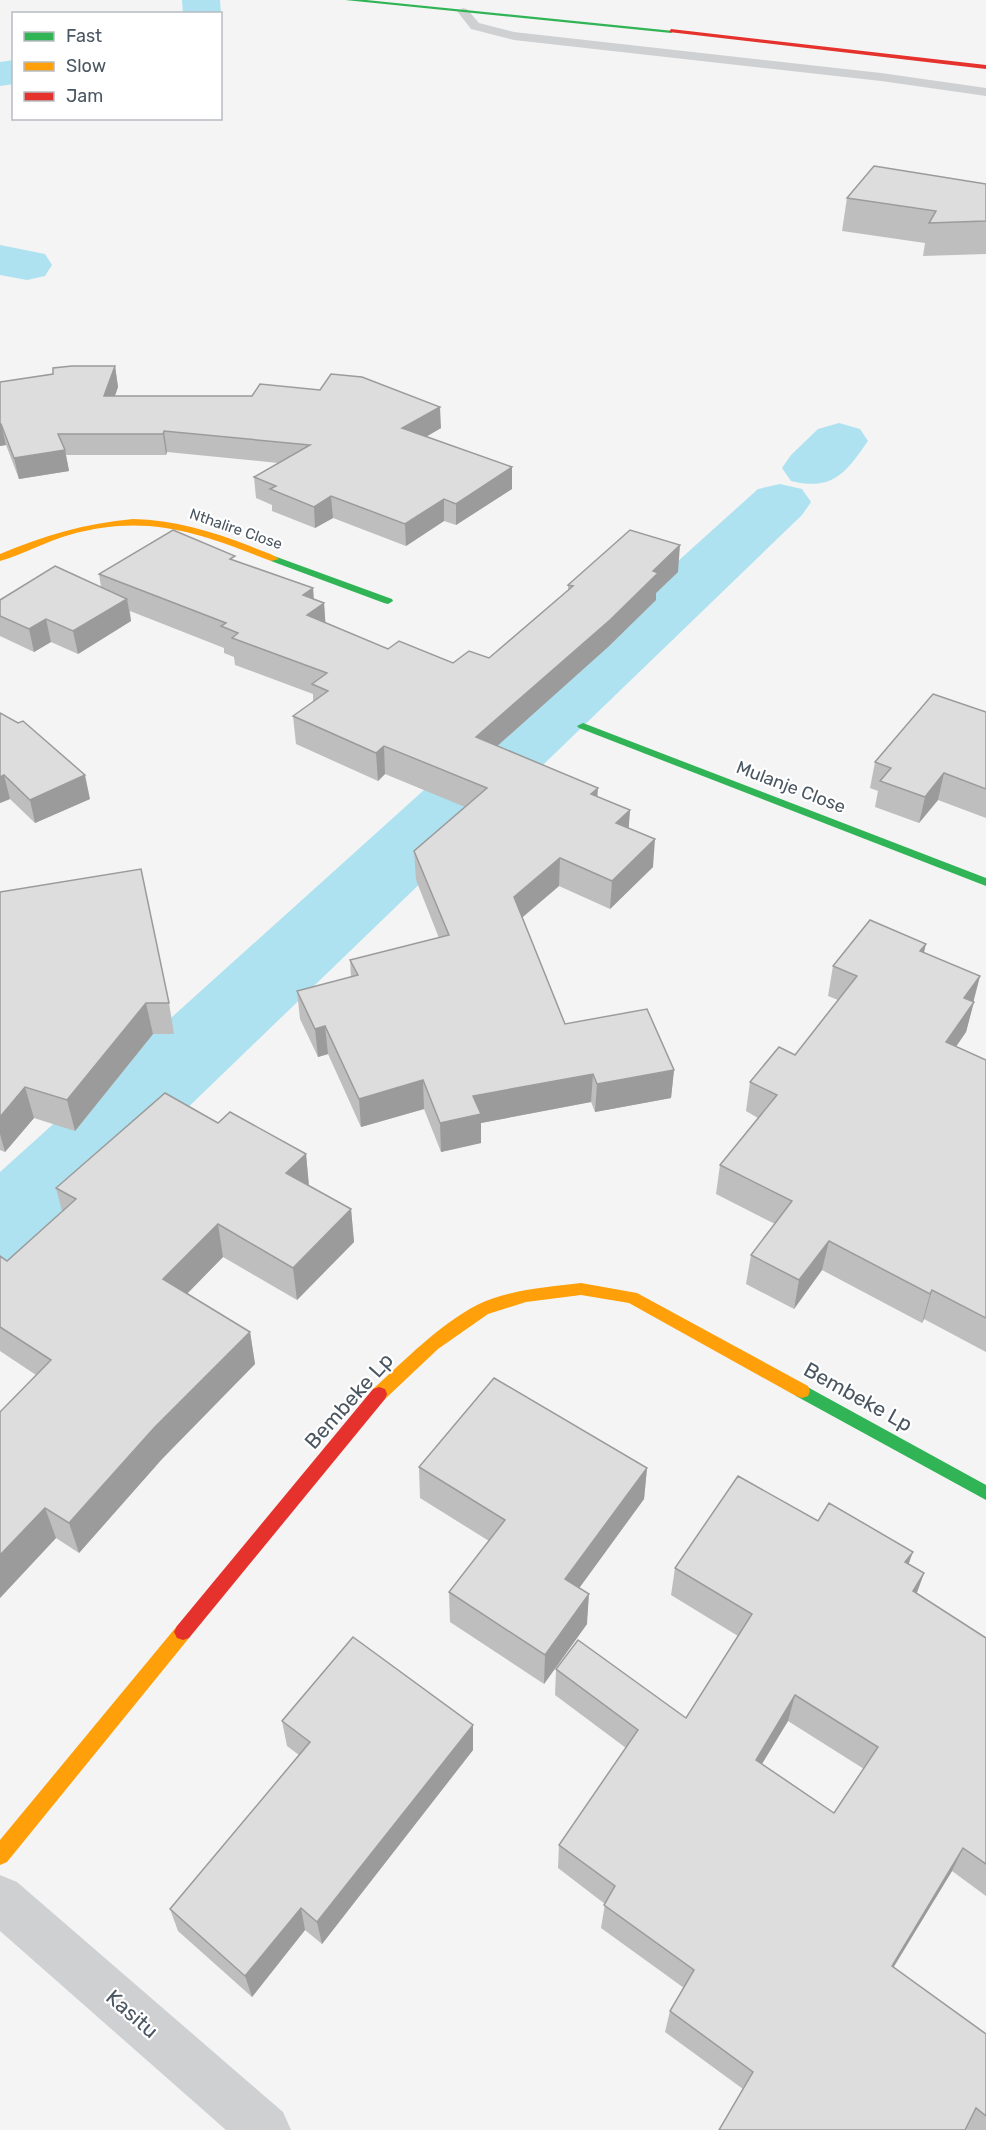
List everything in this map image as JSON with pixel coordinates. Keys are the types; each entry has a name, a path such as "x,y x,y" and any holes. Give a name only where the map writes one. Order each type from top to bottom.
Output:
{"street":[{"path":"348,0 834,46 986,67"},
{"path":"482,0 583,8"},
{"name":"Nthalire Close","path":"0,558 28,545 75,530 117,523 150,522 187,527 388,601"},
{"name":"Mulanje Close","path":"583,726 986,882"},
{"name":"Bembeke Lp","path":"0,1856 376,1397 433,1344 483,1309 526,1296 581,1289 632,1297 986,1493"},
{"name":"Kasitu","path":"0,1899 265,2130"}],"lane":[{"path":"463,11 475,26 514,36 847,73 986,92"}],"building":[{"path":"874,166 986,184 986,221 929,223 936,211 847,198"},
{"path":"115,366 104,396 252,396 260,384 320,390 331,374 362,377 440,407 402,428 512,467 456,504 444,499 405,524 331,496 314,507 270,489 276,486 254,477 310,445 164,431 163,434 58,434 65,450 14,458 0,424 0,382 53,374 53,368"},
{"path":"173,530 235,556 230,559 313,588 303,595 324,603 307,615 388,649 399,641 453,663 469,651 489,658 573,586 568,585 630,530 680,545 653,571 658,573 610,620 476,737 598,788 591,794 630,810 616,823 655,839 612,881 560,858 514,897 565,1024 647,1009 674,1070 597,1084 593,1074 473,1096 481,1114 440,1123 423,1080 359,1099 325,1026 315,1029 297,991 358,975 350,960 449,935 414,851 487,788 384,746 376,753 293,716 328,691 312,684 327,673 232,638 238,633 221,626 226,623 99,574"},
{"path":"55,566 127,599 73,631 46,619 29,629 0,616 0,600"},
{"path":"933,694 986,712 986,789 944,773 925,797 880,781 891,768 875,762"},
{"path":"0,713 18,723 23,721 85,775 30,800 4,775 0,777"},
{"path":"141,869 169,1003 146,1003 67,1100 25,1087 0,1117 0,892"},
{"path":"870,920 926,944 920,951 980,976 964,998 974,1002 946,1042 986,1060 986,1318 932,1290 930,1294 829,1241 799,1280 751,1255 792,1201 720,1165 777,1095 750,1082 779,1047 795,1055 857,976 833,966"},
{"path":"165,1093 218,1123 230,1112 306,1154 286,1173 351,1209 293,1268 218,1224 163,1279 250,1332 154,1428 69,1523 45,1508 0,1555 0,1412 51,1360 0,1327 0,1256 7,1261 76,1199 56,1188"},
{"path":"494,1378 647,1468 565,1579 589,1594 545,1655 449,1592 505,1520 419,1467"},
{"path":"738,1476 818,1521 829,1503 913,1552 905,1562 924,1573 913,1591 986,1638 986,1864 963,1848 892,1966 986,2034 986,2116 976,2108 965,2130 719,2130 753,2072 670,2011 694,1970 604,1905 615,1886 559,1845 638,1730 556,1669 578,1640 686,1718 752,1614 675,1568","holes":["795,1695 878,1747 834,1813 756,1760"]},
{"path":"353,1637 473,1725 317,1922 301,1908 245,1976 170,1909 310,1742 282,1721"}],"waterway":[{"path":"201,0 202,12"},
{"path":"0,74 12,72"},
{"path":"0,260 27,265"},
{"path":"812,468 839,441"},
{"path":"0,1229 780,502"}],"traffic: fast":[{"path":"348,0 671,31"},
{"path":"274,559 388,601"},
{"path":"583,726 986,882"},
{"path":"802,1391 986,1493"}],"traffic: slow":[{"path":"0,558 65,533 133,522 190,529 274,559"},
{"path":"379,1394 433,1344 483,1309 526,1296 581,1289 632,1297 802,1391"},
{"path":"0,1855 183,1632"}],"traffic: jam":[{"path":"671,31 986,67"},
{"path":"183,1632 379,1394"}]}
